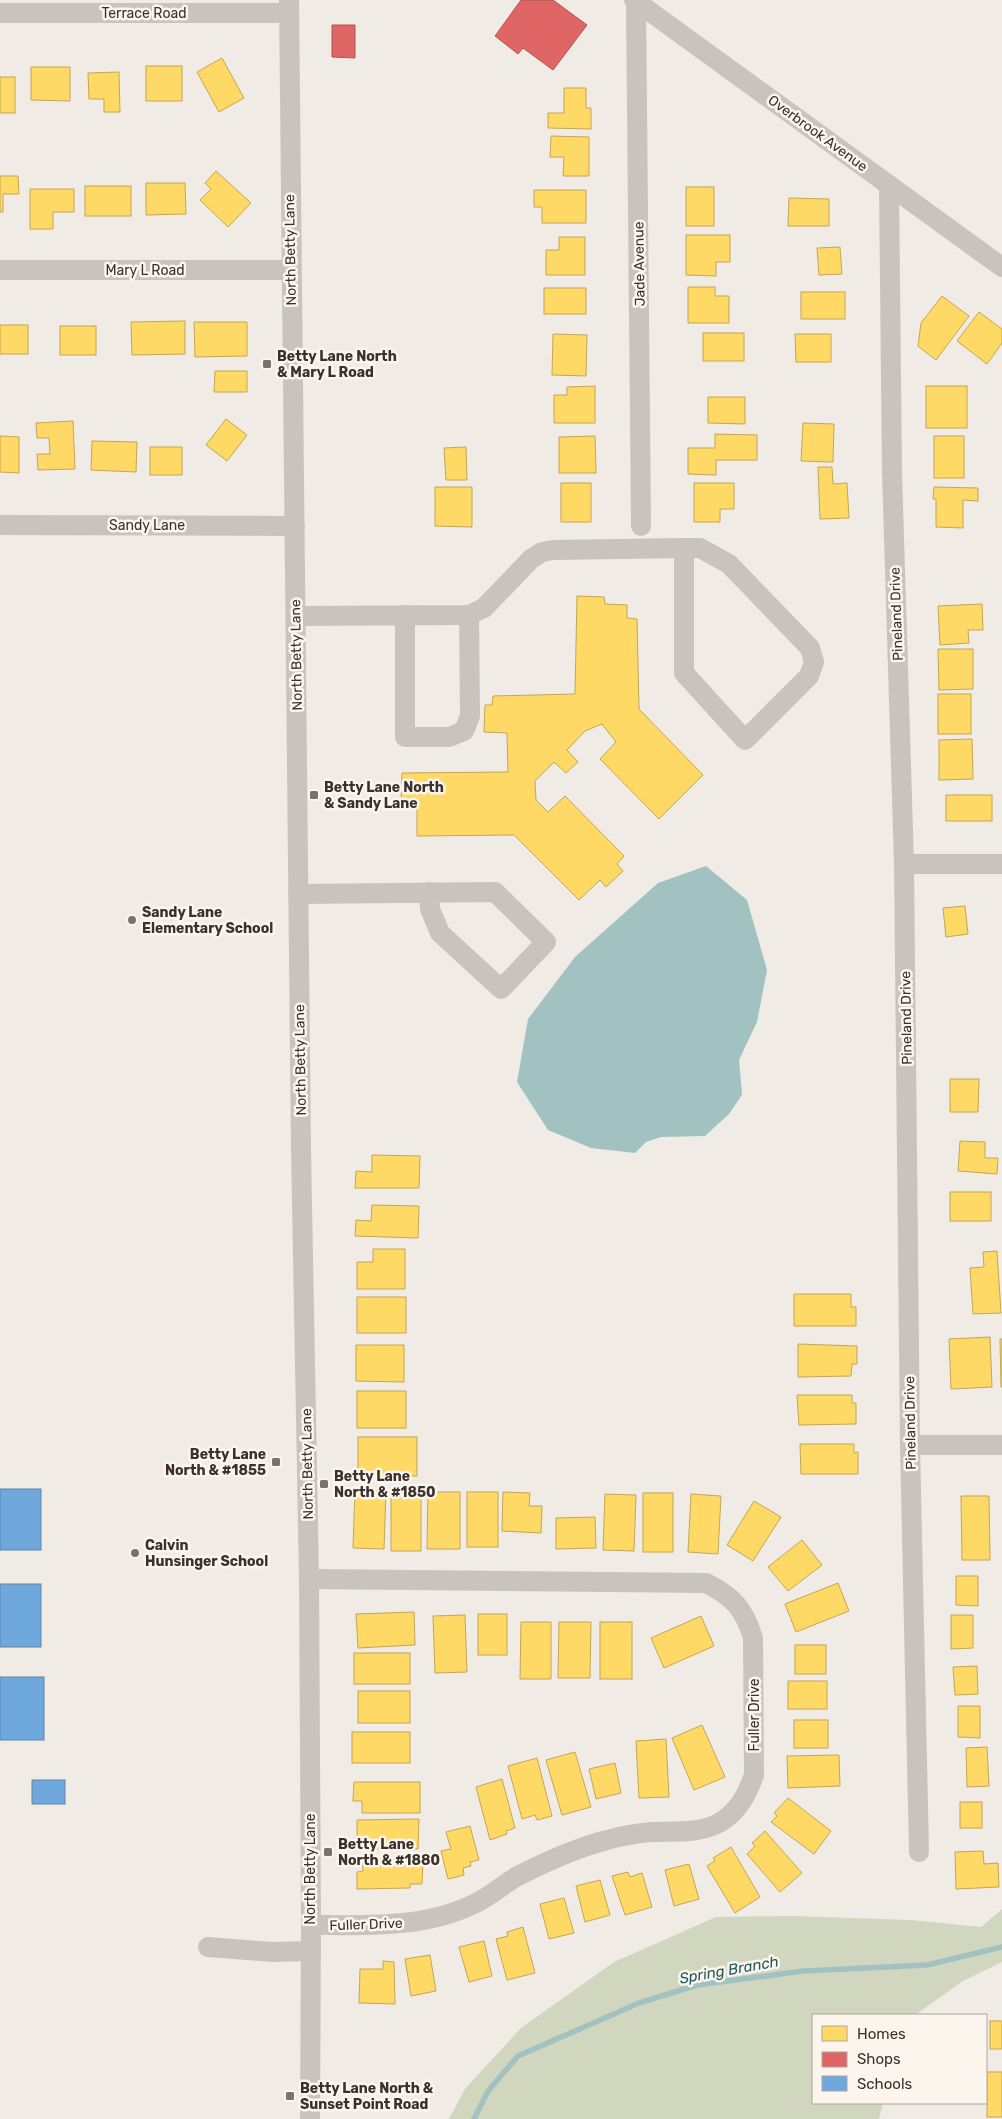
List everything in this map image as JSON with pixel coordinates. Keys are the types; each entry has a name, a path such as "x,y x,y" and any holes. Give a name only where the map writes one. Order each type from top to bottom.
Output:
{"street":[{"name":"Overbrook Avenue","path":"635,1 1002,267"},
{"name":"Jade Avenue","path":"635,1 641,526"},
{"name":"Terrace Road","path":"0,13 288,6"},
{"name":"North Betty Lane","path":"288,6 298,894 309,1579 310,2119"},
{"name":"Pineland Drive","path":"889,185 892,472 904,864 910,1445 919,1852"},
{"name":"Mary L Road","path":"0,270 290,270"},
{"name":"Sandy Lane","path":"0,525 294,526"},
{"path":"296,616 469,615 484,608 531,559 542,552 553,550 684,548 700,548 730,564 810,648 814,662 809,676 744,740 684,673 684,548"},
{"path":"405,615 405,737 449,737 464,731 470,716 469,615"},
{"path":"904,864 1002,864"},
{"path":"298,894 429,892 495,892 546,942 501,989 440,933 430,909 429,892"},
{"path":"910,1445 1002,1445"},
{"name":"Fuller Drive","path":"309,1579 706,1583 723,1591 739,1605 747,1618 753,1638 754,1776 748,1794 736,1810 719,1823 697,1831 649,1832 608,1839 561,1855 516,1878 478,1902 436,1918 400,1924 311,1925"},
{"path":"208,1947 272,1952 310,1951"}],"green space":[{"path":"1002,1909 1002,1962 963,1981 916,2014 812,2014 812,2104 883,2104 879,2119 449,2119 465,2089 521,2028 614,1962 716,1917 792,1916 911,1920 981,1927"}],"water":[{"path":"706,866 747,900 767,970 757,1022 739,1060 742,1095 729,1114 705,1136 661,1137 646,1142 635,1153 591,1148 548,1130 517,1082 528,1019 575,957 658,883"}],"building: Homes":[{"path":"222,58 244,98 219,112 197,72"},
{"path":"146,66 182,66 182,101 146,101"},
{"path":"31,67 70,67 70,101 31,100"},
{"path":"119,72 120,112 104,112 104,99 89,99 88,73"},
{"path":"0,77 15,77 15,113 0,113"},
{"path":"564,88 586,88 586,108 591,108 591,129 548,128 548,113 564,113"},
{"path":"551,136 589,137 589,176 563,176 564,157 550,157"},
{"path":"216,171 251,203 228,227 200,200 211,189 205,183"},
{"path":"0,176 18,176 19,194 3,194 3,212 0,212"},
{"path":"146,183 185,183 186,214 146,215"},
{"path":"85,186 131,186 131,216 85,216"},
{"path":"686,187 714,187 714,226 686,226"},
{"path":"30,189 74,189 74,212 53,212 53,229 30,229"},
{"path":"534,190 586,190 586,223 542,223 542,207 534,207"},
{"path":"789,198 829,199 829,226 788,226"},
{"path":"686,235 730,235 730,262 716,262 716,276 686,275"},
{"path":"559,237 585,237 585,275 546,275 546,250 559,250"},
{"path":"840,247 842,274 819,275 817,248"},
{"path":"688,287 715,287 715,296 729,296 729,323 688,323"},
{"path":"544,288 586,288 586,314 544,314"},
{"path":"801,292 845,292 845,319 801,319"},
{"path":"942,296 969,316 936,360 918,346 921,323"},
{"path":"979,312 1002,329 1002,343 987,364 957,341"},
{"path":"185,321 185,354 132,355 131,322"},
{"path":"194,322 247,322 247,356 195,357"},
{"path":"0,325 28,325 28,354 0,354"},
{"path":"60,326 96,326 96,355 60,355"},
{"path":"703,333 744,333 744,361 703,361"},
{"path":"553,334 587,335 586,376 552,375"},
{"path":"795,334 831,334 831,362 796,362"},
{"path":"215,371 247,371 247,392 214,392"},
{"path":"595,386 595,423 554,423 554,395 567,395 567,387"},
{"path":"926,386 967,386 967,428 926,428"},
{"path":"708,397 745,397 745,424 708,423"},
{"path":"226,419 247,435 227,461 206,445"},
{"path":"73,421 75,469 38,470 37,454 50,454 49,438 37,438 36,423"},
{"path":"803,423 834,424 833,462 801,461"},
{"path":"715,434 757,435 757,460 716,460 716,475 688,474 688,448 715,448"},
{"path":"0,436 19,437 19,473 0,472"},
{"path":"595,436 596,473 559,473 559,437"},
{"path":"934,436 964,436 964,478 934,478"},
{"path":"92,441 137,442 136,472 91,470"},
{"path":"150,447 182,447 182,475 150,475"},
{"path":"466,447 467,480 446,480 444,448"},
{"path":"818,467 832,467 833,484 847,483 849,518 820,519"},
{"path":"561,483 591,483 591,522 561,522"},
{"path":"694,483 734,483 734,509 720,509 720,522 694,522"},
{"path":"435,487 472,487 472,527 435,526"},
{"path":"934,487 978,488 978,501 963,500 963,528 936,527 936,499 933,499"},
{"path":"577,596 604,597 605,604 627,605 627,618 637,619 639,709 703,775 659,819 600,759 616,742 602,724 585,731 567,750 578,762 566,773 554,762 535,781 536,800 548,812 565,796 624,856 617,864 623,871 606,887 600,880 579,900 514,835 417,836 417,805 401,805 402,773 508,772 507,733 484,732 485,705 492,705 493,696 575,694"},
{"path":"982,604 983,630 968,630 969,643 940,645 938,606"},
{"path":"938,649 973,649 973,689 939,690"},
{"path":"938,694 971,694 971,734 938,734"},
{"path":"972,739 973,779 939,780 939,740"},
{"path":"946,795 992,795 992,821 946,821"},
{"path":"965,906 968,934 946,937 943,908"},
{"path":"950,1079 979,1079 978,1112 950,1112"},
{"path":"960,1141 985,1142 985,1158 998,1158 997,1174 958,1171"},
{"path":"372,1155 420,1156 419,1188 355,1188 356,1171 372,1172"},
{"path":"950,1192 991,1192 991,1221 950,1221"},
{"path":"372,1205 419,1206 418,1238 355,1236 356,1220 371,1221"},
{"path":"373,1249 405,1249 405,1289 357,1289 357,1262 373,1262"},
{"path":"997,1251 1001,1313 973,1314 970,1268 984,1267 983,1252"},
{"path":"794,1294 851,1294 851,1307 856,1307 856,1326 794,1326"},
{"path":"357,1297 406,1297 406,1333 357,1333"},
{"path":"990,1337 992,1387 951,1389 949,1339"},
{"path":"1000,1339 1002,1339 1002,1387 1001,1387"},
{"path":"798,1344 857,1346 857,1364 852,1364 851,1376 798,1377"},
{"path":"356,1345 404,1345 404,1382 356,1381"},
{"path":"357,1391 406,1391 406,1428 357,1428"},
{"path":"797,1395 852,1395 852,1403 856,1403 856,1424 799,1425"},
{"path":"358,1437 417,1437 417,1476 358,1476"},
{"path":"800,1444 854,1444 854,1453 858,1452 858,1474 801,1474"},
{"path":"355,1490 386,1491 384,1549 353,1548"},
{"path":"391,1491 421,1492 421,1551 391,1551"},
{"path":"428,1492 460,1492 460,1549 427,1549"},
{"path":"467,1492 498,1492 498,1547 467,1547"},
{"path":"503,1492 530,1493 529,1506 542,1506 541,1533 502,1531"},
{"path":"643,1493 673,1493 673,1552 643,1552"},
{"path":"605,1494 636,1495 634,1551 603,1550"},
{"path":"691,1494 721,1496 718,1554 688,1552"},
{"path":"961,1496 989,1496 990,1560 962,1560"},
{"path":"754,1501 781,1517 753,1561 727,1545"},
{"path":"595,1517 596,1548 556,1549 556,1518"},
{"path":"802,1540 822,1565 788,1591 768,1567"},
{"path":"956,1576 978,1576 978,1606 956,1605"},
{"path":"838,1583 849,1611 796,1632 785,1604"},
{"path":"414,1612 415,1645 358,1648 356,1614"},
{"path":"478,1614 507,1614 507,1655 478,1655"},
{"path":"465,1615 467,1672 435,1673 433,1616"},
{"path":"951,1615 973,1615 973,1648 951,1649"},
{"path":"701,1616 714,1646 664,1668 651,1638"},
{"path":"521,1622 551,1622 551,1679 520,1679"},
{"path":"559,1622 591,1622 590,1678 558,1678"},
{"path":"600,1622 632,1622 632,1679 600,1679"},
{"path":"795,1645 826,1645 826,1674 795,1674"},
{"path":"354,1653 410,1653 410,1684 354,1684"},
{"path":"977,1666 978,1694 955,1695 953,1667"},
{"path":"788,1681 827,1681 827,1709 788,1709"},
{"path":"358,1691 410,1691 410,1723 358,1723"},
{"path":"958,1706 980,1706 980,1738 958,1737"},
{"path":"794,1720 828,1720 828,1748 794,1748"},
{"path":"702,1725 725,1777 694,1790 672,1738"},
{"path":"352,1732 410,1732 410,1763 352,1763"},
{"path":"666,1739 669,1797 639,1798 636,1741"},
{"path":"987,1747 989,1786 967,1787 966,1748"},
{"path":"575,1752 591,1807 562,1815 546,1760"},
{"path":"839,1755 840,1786 788,1788 787,1756"},
{"path":"537,1758 552,1816 537,1820 535,1815 522,1819 508,1766"},
{"path":"615,1763 621,1793 596,1799 589,1769"},
{"path":"502,1779 515,1828 506,1831 507,1834 490,1840 476,1787"},
{"path":"354,1782 420,1782 420,1813 362,1813 362,1801 353,1801"},
{"path":"788,1798 831,1831 814,1854 771,1822 777,1816 774,1813"},
{"path":"960,1802 982,1802 982,1828 960,1828"},
{"path":"419,1819 418,1849 357,1849 357,1820"},
{"path":"470,1826 479,1860 470,1862 471,1866 463,1868 464,1875 448,1879 441,1851 451,1849 446,1832"},
{"path":"765,1831 802,1873 780,1892 747,1854 755,1846 752,1843"},
{"path":"731,1847 760,1897 735,1913 707,1866 715,1861 713,1858"},
{"path":"983,1851 984,1864 998,1863 999,1887 956,1889 955,1852"},
{"path":"423,1858 422,1884 410,1884 410,1888 357,1889 357,1872 363,1871 362,1859"},
{"path":"689,1864 699,1899 674,1906 665,1870"},
{"path":"628,1872 630,1877 642,1873 652,1907 625,1915 612,1876"},
{"path":"600,1880 610,1915 585,1922 576,1886"},
{"path":"564,1898 574,1933 549,1939 540,1904"},
{"path":"523,1927 535,1973 507,1980 496,1939 508,1936 507,1932"},
{"path":"484,1941 492,1976 469,1982 459,1947"},
{"path":"430,1955 436,1991 411,1996 405,1959"},
{"path":"383,1961 394,1962 395,2004 359,2003 360,1969 383,1969"},
{"path":"990,2021 1002,2021 1002,2049 990,2049"},
{"path":"987,2072 1002,2072 1002,2117 987,2117"}],"building: Shops":[{"path":"521,0 553,0 587,25 553,70 523,48 518,54 495,36"},
{"path":"332,25 355,25 355,58 332,57"}],"building: Schools":[{"path":"0,1489 41,1489 41,1550 0,1550"},
{"path":"0,1584 41,1584 41,1647 0,1647"},
{"path":"0,1677 44,1677 44,1740 0,1740"},
{"path":"32,1780 65,1780 65,1804 32,1804"}],"waterway":[{"name":"Spring Branch","path":"474,2119 488,2091 518,2056 639,2003 697,1985 803,1971 927,1965 1002,1947"}],"place":[{"name":"Betty Lane North & Mary L Road","path":"267,364"},
{"name":"Betty Lane North & Sandy Lane","path":"314,795"},
{"name":"Sandy Lane Elementary School","path":"132,920"},
{"name":"Betty Lane North & #1855","path":"276,1462"},
{"name":"Betty Lane North & #1850","path":"324,1484"},
{"name":"Calvin Hunsinger School","path":"135,1553"},
{"name":"Betty Lane North & #1880","path":"328,1852"},
{"name":"Betty Lane North & Sunset Point Road","path":"290,2096"}]}
